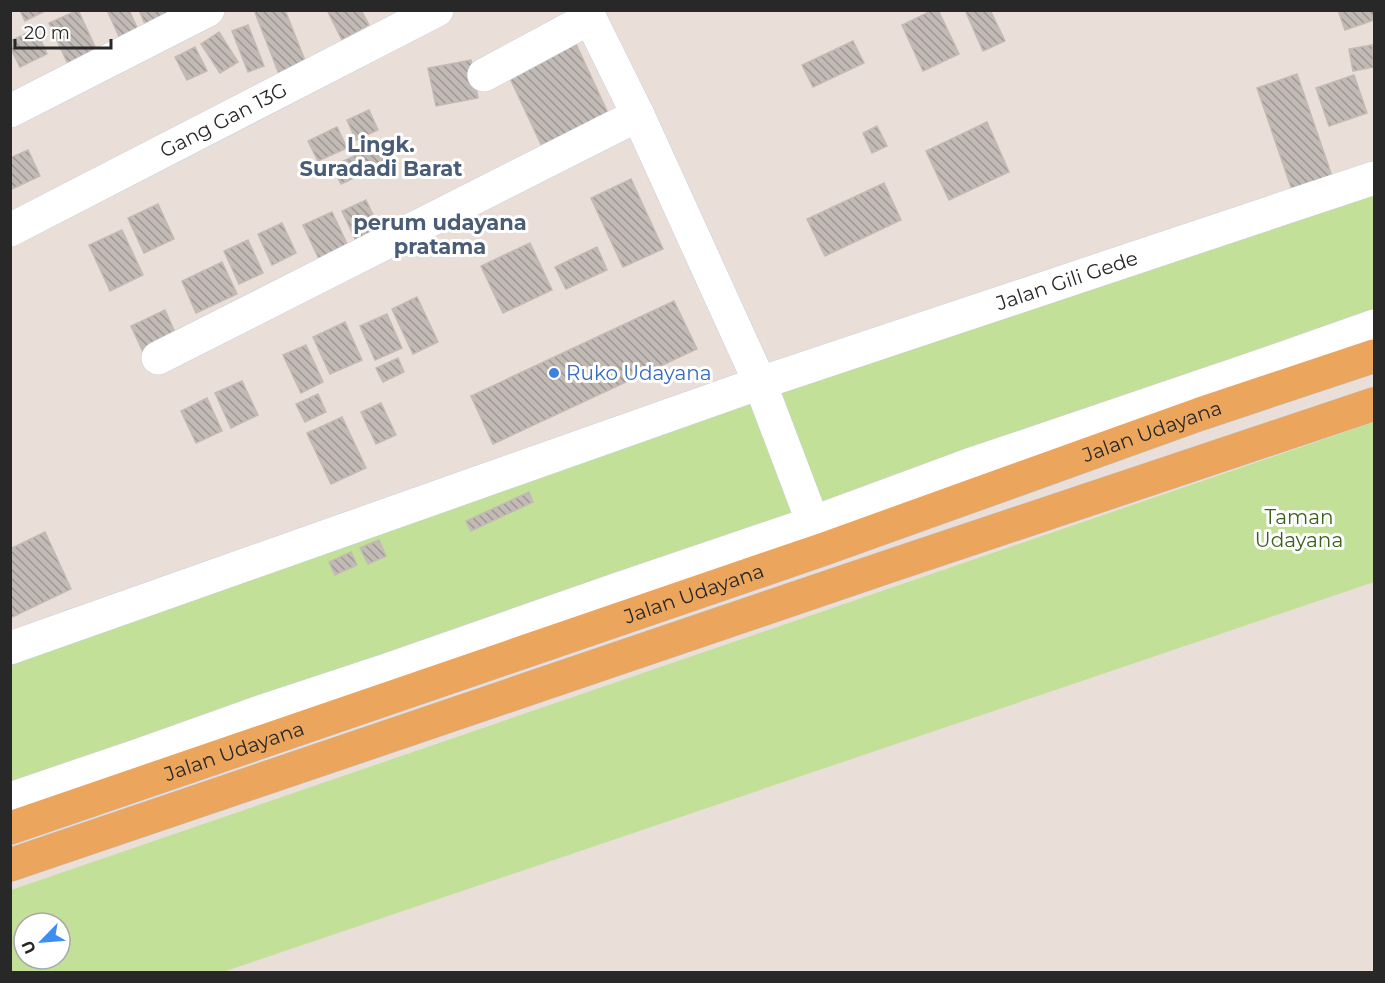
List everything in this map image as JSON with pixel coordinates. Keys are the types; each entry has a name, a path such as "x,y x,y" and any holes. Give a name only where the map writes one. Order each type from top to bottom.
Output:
{"main road":[{"name":"Jalan Udayana","path":"10,828 433,683 818,536 1374,356"},
{"name":"Jalan Udayana","path":"10,865 1374,404"},
{"path":"433,683 445,717"}],"street":[{"path":"10,111 208,10"},
{"name":"Gang Gan 13G","path":"10,230 437,10"},
{"path":"484,75 588,14 638,116 760,383 818,536"},
{"path":"158,358 638,116"},
{"name":"Jalan Gili Gede","path":"10,648 760,383 1374,178"},
{"path":"10,799 387,670 818,536 980,462 1374,326"}],"green space":[{"path":"1374,184 1374,321 11,792 10,655"},
{"name":"Taman Udayana","path":"1374,422 1374,582 223,972 11,972 11,890"}],"building":[{"path":"20,10 47,10 25,21"},
{"path":"78,10 103,64 74,77 49,23"},
{"path":"107,10 129,10 139,32 121,41"},
{"path":"139,10 178,10 148,31"},
{"path":"254,10 285,10 306,63 279,74"},
{"path":"327,10 361,10 369,25 342,40"},
{"path":"933,10 938,10 959,54 923,71 902,25"},
{"path":"965,10 990,10 1005,41 983,51"},
{"path":"1338,10 1374,10 1374,20 1345,30"},
{"path":"248,25 264,66 248,72 232,31"},
{"path":"36,29 47,54 20,67 10,47 10,41"},
{"path":"219,32 238,62 220,73 201,44"},
{"path":"853,41 864,63 813,87 802,65"},
{"path":"576,44 613,124 546,155 509,76"},
{"path":"1372,45 1374,67 1353,71 1349,49"},
{"path":"195,47 207,71 187,80 175,57"},
{"path":"471,60 478,98 436,106 428,68"},
{"path":"1297,74 1332,176 1292,190 1257,88"},
{"path":"1354,75 1367,113 1329,126 1316,88"},
{"path":"369,110 378,130 356,140 347,120"},
{"path":"987,122 1009,172 949,200 926,151"},
{"path":"877,126 887,146 872,153 863,133"},
{"path":"337,127 347,148 318,161 308,141"},
{"path":"381,144 389,162 341,184 332,166"},
{"path":"28,150 40,176 12,189 10,186 10,158"},
{"path":"631,179 663,249 623,267 591,198"},
{"path":"884,183 901,220 825,256 807,219"},
{"path":"366,200 380,230 356,241 342,211"},
{"path":"158,204 174,239 144,253 128,218"},
{"path":"332,212 348,246 319,259 303,225"},
{"path":"282,223 296,253 272,265 258,234"},
{"path":"122,230 143,275 110,291 89,245"},
{"path":"248,240 263,273 239,284 224,251"},
{"path":"530,243 552,290 503,313 481,266"},
{"path":"597,247 607,270 566,289 555,267"},
{"path":"222,262 237,294 196,313 182,281"},
{"path":"417,297 438,342 413,354 392,309"},
{"path":"674,301 697,349 493,444 471,396"},
{"path":"165,310 178,339 144,354 131,326"},
{"path":"387,314 402,348 375,360 360,326"},
{"path":"345,322 362,360 330,374 313,337"},
{"path":"306,345 323,382 301,393 283,355"},
{"path":"398,358 404,372 383,382 376,368"},
{"path":"242,381 258,415 231,428 215,393"},
{"path":"318,394 326,412 305,422 296,404"},
{"path":"207,398 222,431 196,443 181,411"},
{"path":"381,403 396,435 376,444 361,412"},
{"path":"342,417 366,468 331,484 307,433"},
{"path":"529,492 533,502 471,531 466,521"},
{"path":"45,532 71,589 10,618 10,549"},
{"path":"379,540 386,556 368,564 360,548"},
{"path":"351,552 357,565 335,575 329,562"}],"place":[{"name":"Ruko Udayana","path":"554,373"}],"district":[{"name":"Lingk. Suradadi Barat","path":"381,157"},
{"name":"perum udayana pratama","path":"440,235"}]}
